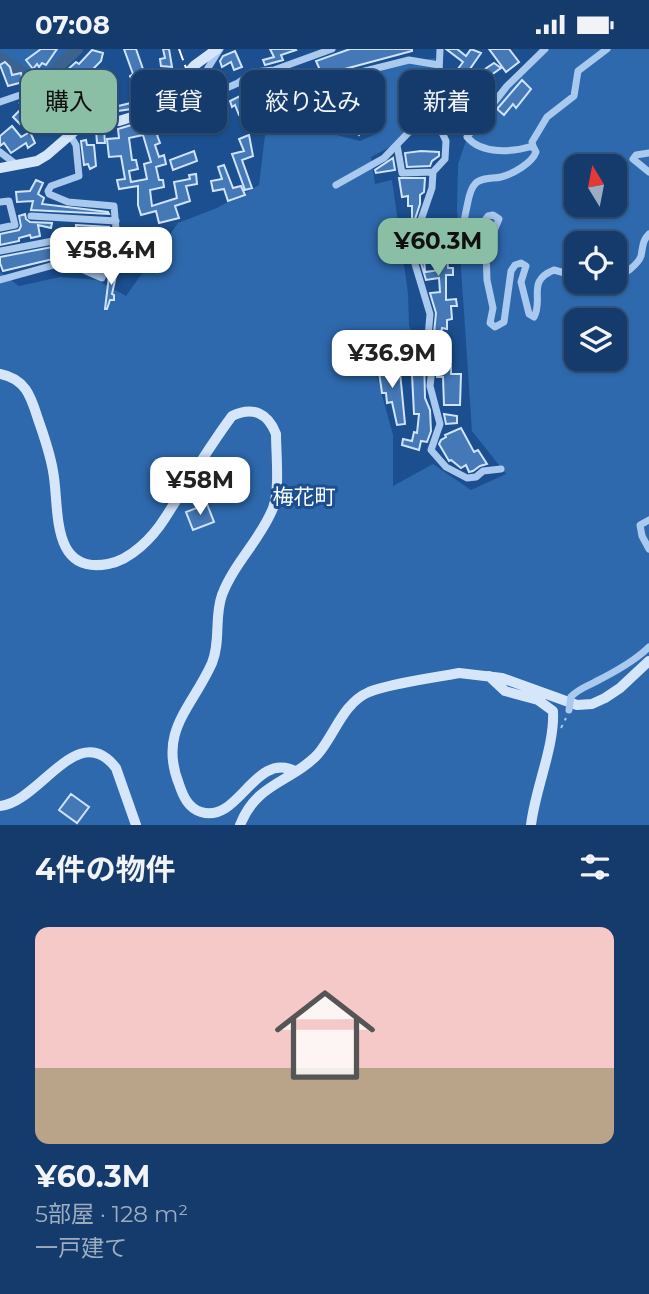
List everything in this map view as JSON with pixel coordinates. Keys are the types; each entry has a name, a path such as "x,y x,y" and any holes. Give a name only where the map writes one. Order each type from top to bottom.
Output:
{"street":[{"path":"206,70 218,49"},
{"path":"190,70 218,49"},
{"path":"277,70 332,49"},
{"path":"439,70 440,49"},
{"path":"533,146 519,151 498,151 475,143 467,137 507,86 545,49"},
{"path":"564,273 554,270 541,278 537,290 537,313 534,317 529,314 521,282 526,266 521,263 515,265 511,271 504,322 498,327 491,325 493,302 486,250 499,219 493,215 488,216 471,238 465,232 466,214 474,185 482,180 503,177 533,160 536,152 532,142 547,117 574,96 578,72 607,49"},
{"path":"369,70 409,60 439,65"},
{"path":"0,101 21,94"},
{"path":"0,168 37,161 72,133"},
{"path":"32,216 116,225 114,206 68,202 49,194 51,186 79,176 73,133"},
{"path":"336,184 384,158 408,133"},
{"path":"441,133 446,147 445,159 433,172 432,188 413,243 412,254 430,314 430,386 440,424 431,450 446,467 467,478 476,477 483,471 501,469"},
{"path":"397,145 402,173 433,172"},
{"path":"0,152 17,165"},
{"path":"649,153 636,155 633,159 649,172"},
{"path":"0,202 9,201 15,225 0,228"},
{"path":"627,271 641,259 643,241 649,234"},
{"path":"0,251 74,237 108,251 102,278 70,264 54,265 0,280"},
{"path":"0,374 17,380 31,395 51,461 58,528 62,540 72,556 83,563 96,566 116,563 128,556 158,529 232,416 248,411 258,412 265,415 272,424 276,434 273,507 228,581 221,599 217,649 201,684 176,726 171,755 175,776 184,799 191,807 201,812 220,811 267,770 286,767 295,771"},
{"path":"649,520 640,525 640,530 649,549"},
{"path":"569,710 571,697 576,690 605,676 649,647"},
{"path":"240,825 248,808 258,796 316,755 347,709 369,692 458,673 489,675 577,705 592,704 620,688 649,661"},
{"path":"489,675 505,691 538,700 553,711 554,725 531,825"},
{"path":"0,807 10,805 28,794 68,759 86,751 95,751 111,761 116,768 136,825"}],"shaded area":[{"path":"0,49 72,49 48,70 21,71 6,60 0,61"},
{"path":"546,49 649,49 649,825 0,825 0,272 19,286 60,277 97,280 126,296 178,223 217,208 259,185 264,133 329,133 360,141 378,133 385,133 385,70 371,70 435,58 438,70 399,70 399,133 416,133 371,157 375,184 392,180 408,293 409,325 415,345 371,355 393,435 393,486 433,464 471,490 506,474 472,431 457,209 458,164 468,135 495,133 495,101"}],"building":[{"path":"41,49 57,49 46,65 42,63 39,67 37,64 33,69 26,60"},
{"path":"124,49 136,49 143,70 132,70"},
{"path":"163,49 169,49 172,67 161,66 160,59 165,58"},
{"path":"270,49 296,50 281,55 283,60 265,65 263,60 274,57"},
{"path":"350,49 412,49 341,70 320,70 316,61"},
{"path":"446,49 457,49 466,56 471,49 481,53 469,70 457,70 463,62"},
{"path":"489,49 509,49 519,62 506,72"},
{"path":"92,50 103,53 94,70 67,70 76,62 79,64"},
{"path":"235,51 242,67 234,70 231,62 222,67 220,61 223,56"},
{"path":"5,62 12,75 21,73 21,83 8,86 0,65"},
{"path":"494,63 501,68 495,72 495,70 484,70"},
{"path":"522,80 531,89 516,108 513,104 504,115 497,109"},
{"path":"241,96 241,114 239,115 235,105 232,107 230,101"},
{"path":"131,103 131,109 117,111 117,106"},
{"path":"21,109 20,124 13,117"},
{"path":"131,125 131,133 161,133 157,135 160,143 155,145 159,157 164,155 166,164 156,167 164,187 150,190 152,206 177,198 174,182 190,179 189,175 196,174 197,184 186,186 190,201 175,206 179,218 159,223 156,211 141,215 138,186 119,189 117,180 125,179 121,156 109,157 107,139 119,138 118,129","holes":["143,135 151,162 144,164 147,179 131,182 129,171 138,169 136,160 132,160 129,138"]},
{"path":"12,126 21,137 30,133 35,143 28,148 26,143 11,153 4,143 0,146 0,136"},
{"path":"96,133 104,133 105,143 97,143"},
{"path":"249,135 253,156 242,160 252,188 245,190 232,154 244,151 239,139"},
{"path":"86,140 87,145 94,145 96,166 90,169 88,164 84,165 81,141"},
{"path":"194,151 197,161 173,170 170,160"},
{"path":"439,152 439,156 430,166 407,167 405,153"},
{"path":"393,158 395,170 376,173 375,170"},
{"path":"224,165 233,188 241,186 245,195 228,201 224,189 213,191 211,181 222,179 218,167"},
{"path":"399,178 425,178 424,192 420,195 414,222 412,206 408,206 408,196 402,197"},
{"path":"36,180 43,183 38,194 44,198 42,204 109,214 31,210 33,201 17,202 16,192 30,191"},
{"path":"25,214 30,222 52,223 51,228 38,225 40,236 31,238 30,235 19,238 19,241 0,245 0,234 19,230 19,216"},
{"path":"76,225 109,227 109,231 79,232 76,231"},
{"path":"154,228 158,243 135,251 131,242 128,243 126,238"},
{"path":"428,234 445,235 448,268 453,268 453,275 446,275 446,300 456,299 457,306 451,306 452,319 447,320 447,329 442,328 441,334 434,333 436,313 430,293 440,292 439,278 426,280 418,253 419,249 428,248","holes":["439,256 440,270 425,272 424,258"]},
{"path":"73,243 101,255 98,269 70,258 53,259 3,271 0,263 0,257"},
{"path":"110,268 117,271 112,294 114,300 110,300 105,309"},
{"path":"411,355 424,355 425,398 430,410 431,431 427,442 421,441 419,450 402,445 403,439 412,441 414,432 417,433 419,414 414,414"},
{"path":"385,357 388,373 400,372 405,424 397,425 392,402 387,403 386,393 382,393 377,359"},
{"path":"437,359 441,359 441,365 451,366 451,374 461,374 460,405 444,405 443,377 437,377"},
{"path":"444,414 457,416 457,423 446,424"},
{"path":"461,428 474,452 478,450 487,464 469,472 466,465 461,468 449,461 439,444 445,435"},
{"path":"207,504 214,522 193,530 186,512"},
{"path":"71,794 89,807 77,823 59,810"}],"waterway":[{"path":"0,58 34,80 47,77 77,49"}],"railway":[{"path":"179,49 187,70"}],"district":[{"name":"梅花町","path":"304,496"}]}
